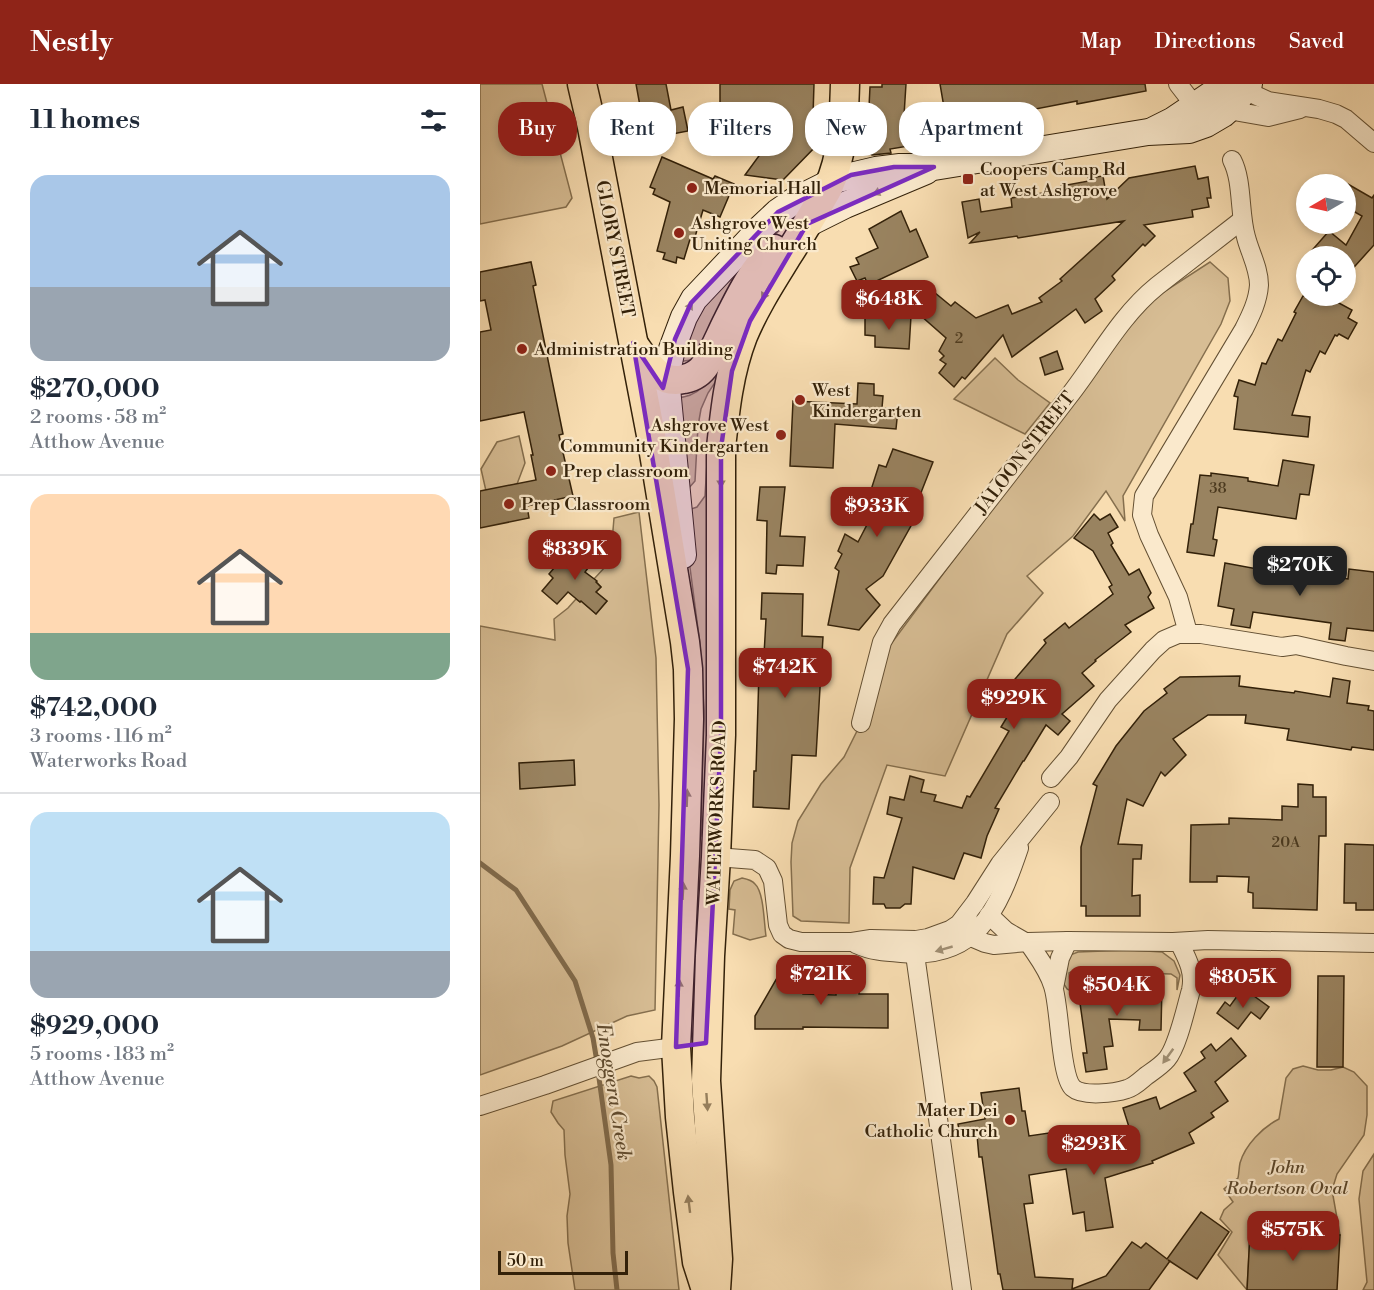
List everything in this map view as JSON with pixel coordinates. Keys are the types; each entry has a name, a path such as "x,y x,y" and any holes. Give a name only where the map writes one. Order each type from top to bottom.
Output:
{"main road":[{"name":"GLORY STREET","path":"582,84 633,343"},
{"name":"WATERWORKS ROAD","path":"716,1290 718,1259 706,1081 706,1043 721,735 721,448 726,398 743,336 750,321 831,182 840,149 845,84"},
{"path":"831,182 851,175 894,167 934,167 1148,132 1223,99"},
{"path":"633,343 652,370 661,376 674,380 689,378 702,370 740,296 759,266 784,239 807,224 845,205 909,180 934,167"},
{"name":"WATERWORKS ROAD","path":"706,1290 697,1262 692,1227 680,1117 676,1047 689,719 686,584 671,442 668,367 675,339 688,310 699,293 778,212 831,182"},
{"name":"WATERWORKS ROAD","path":"633,343 686,642 688,669"},
{"path":"685,856 716,857"},
{"path":"676,1047 706,1043"}],"street":[{"path":"1178,84 1268,117 1308,108"},
{"path":"1223,99 1265,100 1325,110 1342,117 1374,143"},
{"path":"1188,633 1178,597 1142,515 1144,496 1244,329 1255,305 1259,277 1246,238 1236,171 1232,160"},
{"name":"JALOON STREET","path":"861,723 882,642 892,624 1070,396 1132,309 1157,286 1242,220"},
{"path":"1051,778 1069,757 1108,700 1153,650 1164,640 1178,634 1212,635 1282,647 1296,645 1374,661"},
{"path":"913,947 957,926 1000,864 1050,802"},
{"path":"716,857 755,860 767,868 773,881 778,925 785,937 792,940 852,942 873,951 913,947 945,950 971,937 981,927 1004,888 1023,836"},
{"path":"967,914 989,915 1002,928 1026,942 1046,969 1054,988 1066,1073 1071,1086 1078,1091 1093,1093 1129,1088 1137,1084 1165,1061 1174,1046 1193,980 1188,959 1179,942"},
{"path":"967,914 971,937"},
{"path":"971,937 994,945 1068,941 1208,940 1374,944"},
{"path":"1054,988 1060,958 1068,941"},
{"path":"913,947 962,1290"},
{"path":"480,1106 628,1055 676,1047"}],"highlighted area":[{"path":"894,167 934,167 807,224 750,321 732,371 721,448 721,735 706,1043 676,1047 688,669 633,343 663,388 675,339 691,303 778,212 851,175"}],"green space":[{"path":"480,84 542,84 547,102 498,102 498,156 561,156 572,198 566,207 480,224"},
{"path":"800,208 795,216 765,244 698,355 691,360 677,362 686,335 709,296"},
{"path":"1210,262 1228,278 1230,301 1221,324 1123,496 1125,521 1106,491 1073,536 1027,576 1043,593 1007,634 945,776 887,765 850,868 849,923 801,921 793,916 792,843 798,821 821,784 844,757 861,723 888,648 1133,321 1159,295"},
{"path":"721,357 718,378 701,409 695,481 688,489 675,398 685,397 699,390 709,379"},
{"path":"995,358 1018,380 1050,403 1025,434 954,399"},
{"path":"709,429 706,844 701,828 704,711 700,644 686,537 691,509 697,507 705,496"},
{"path":"519,436 525,463 517,484 486,491 481,469 497,442"},
{"path":"639,512 656,658 659,805 655,1010 627,1016 562,1046 480,1075 480,626 555,640 554,619 576,599 596,614 607,601 596,592 601,587 594,579 606,566 612,542 614,518"},
{"path":"742,878 748,879 758,888 762,901 766,936 750,940 733,934 735,910 729,909 730,890 734,881"},
{"path":"1130,950 1162,952 1174,961 1180,975 1177,990 1177,978 1171,974 1073,971 1069,973 1071,991 1062,981 1070,955 1078,952"},
{"name":"John Robertson Oval","path":"1303,1066 1318,1070 1343,1067 1354,1072 1367,1086 1364,1135 1337,1174 1332,1190 1340,1235 1250,1233 1247,1290 1218,1255 1232,1232 1220,1219 1224,1210 1233,1202 1224,1189 1238,1178 1242,1156 1250,1143 1279,1119 1286,1078 1293,1069"},
{"path":"631,1076 639,1078 649,1076 657,1087 679,1290 575,1290 568,1243 567,1216 570,1194 564,1130 551,1112 553,1101"},
{"path":"1374,1154 1374,1290 1363,1290 1367,1282 1359,1199 1363,1171"}],"building":[{"path":"636,84 666,84 669,102 639,102"},
{"path":"720,84 814,84 813,102 805,102 806,156 783,180 745,175 759,156 793,156 793,102 720,102"},
{"path":"882,84 906,84 905,102 899,102 899,148 890,149 891,153 887,153 887,102 869,102 870,87 882,87"},
{"path":"940,84 1145,84 1146,91 1077,104 1077,101 1044,107 1044,102 943,102"},
{"path":"683,107 688,131 676,133 676,109"},
{"name":"Memorial Hall","path":"662,157 713,179 715,176 734,184 720,217 703,210 695,237 691,236 684,259 677,257 676,263 663,259 665,253 657,251 670,202 653,194 655,189 650,187"},
{"path":"1195,166 1198,179 1208,177 1211,198 1207,198 1209,207 1192,210 1193,217 1144,225 1155,236 1145,246 1143,244 1112,276 1115,280 1095,299 1102,311 1085,323 1076,309 1012,357 1003,335 965,379 962,377 954,387 939,373 946,364 940,360 944,356 939,351 946,338 912,308 929,288 951,306 955,302 976,318 1008,305 1012,314 1042,302 1039,298 1062,281 1060,279 1124,221 1018,238 1017,236 970,243 980,232 968,238 962,202 979,199 981,212 1012,207 1011,198 1062,190 1061,186 1103,176 1107,199 1129,178"},
{"path":"1356,189 1372,198 1374,195 1374,245 1356,265 1356,246 1316,246 1326,234 1333,234 1346,245 1352,234 1356,234 1356,227 1362,216 1356,213"},
{"path":"901,211 910,232 916,229 928,257 868,285 865,278 857,281 850,267 859,264 856,258 878,248 869,229"},
{"path":"531,262 536,285 533,286 563,434 559,435 573,496 527,506 529,518 480,528 480,491 536,480 524,412 480,421 480,332 491,330 485,300 480,301 480,272"},
{"path":"1297,306 1345,306 1352,310 1348,318 1357,323 1348,339 1339,334 1335,335 1325,354 1320,351 1310,372 1306,370 1292,415 1310,417 1308,437 1234,429 1238,397 1234,396 1239,380 1255,385 1262,363 1266,364 1278,339 1282,341 1296,313 1294,312"},
{"path":"865,316 911,316 909,349 875,347 875,336 865,335"},
{"path":"1057,351 1063,369 1045,375 1040,358"},
{"name":"West Kindergarten","path":"858,383 874,384 874,395 883,396 882,408 898,409 896,429 835,424 833,468 790,466 793,401 857,404"},
{"path":"893,449 933,462 913,513 917,515 883,576 866,589 880,605 859,630 828,625 839,571 835,568 842,554 838,551 845,534 858,542 872,515 861,509 871,490 879,465 886,467"},
{"path":"1283,460 1314,465 1309,495 1300,494 1296,519 1218,507 1213,539 1217,540 1214,556 1187,552 1200,475 1211,476 1211,473 1248,478 1248,481 1278,486"},
{"path":"760,487 785,487 780,536 805,537 803,566 777,565 776,574 766,573 767,521 757,520"},
{"path":"1094,514 1100,520 1110,514 1118,527 1108,533 1113,543 1111,545 1129,575 1139,569 1151,593 1148,597 1154,608 1125,625 1131,632 1082,673 1094,686 1062,714 1070,721 1058,735 1046,725 995,808 999,809 987,836 981,858 964,853 954,879 913,867 911,904 905,904 900,908 886,908 884,904 873,904 874,877 884,878 902,818 887,814 890,797 904,800 910,776 924,780 921,792 936,795 934,801 962,808 967,796 970,797 1009,731 1001,727 1020,696 1009,686 1046,643 1044,640 1065,623 1069,628 1113,594 1109,587 1112,585 1093,551 1074,538"},
{"path":"580,546 595,559 585,572 597,581 601,587 596,592 607,601 596,614 568,592 557,604 542,591 553,578 549,574 565,555 570,558"},
{"path":"1225,563 1268,571 1269,568 1348,579 1349,569 1374,572 1374,631 1347,628 1345,641 1329,639 1331,623 1253,612 1250,628 1231,625 1234,609 1218,606"},
{"path":"762,593 803,594 802,636 823,637 816,756 792,755 789,809 753,807 759,672 763,673 766,619 761,619"},
{"path":"1240,676 1239,686 1330,697 1333,678 1350,681 1347,703 1369,706 1368,710 1374,711 1374,750 1352,747 1351,750 1287,740 1289,729 1245,723 1246,715 1208,715 1173,739 1186,755 1165,776 1161,772 1143,806 1127,799 1118,844 1142,845 1141,859 1133,859 1132,896 1140,895 1140,916 1086,916 1086,906 1081,906 1081,847 1097,786 1093,784 1116,746 1144,711 1167,693 1164,689 1180,677"},
{"path":"574,760 575,785 520,789 519,763"},
{"path":"1298,784 1313,785 1313,797 1326,797 1326,836 1319,836 1317,910 1253,908 1253,893 1248,892 1249,877 1217,876 1217,882 1190,882 1191,825 1229,824 1229,818 1282,820 1282,806 1298,807"},
{"path":"1345,844 1374,845 1374,910 1356,910 1356,903 1344,903"},
{"path":"803,970 803,994 836,995 836,975 859,975 859,994 888,994 888,1028 755,1029 755,1016 781,971"},
{"path":"1318,976 1344,976 1343,1067 1317,1067"},
{"path":"1123,984 1162,985 1161,1030 1139,1030 1140,1020 1109,1019 1113,1046 1104,1047 1107,1069 1086,1072 1083,1053 1087,1053 1080,1003 1085,1002 1084,993 1123,988"},
{"path":"1243,988 1269,1007 1260,1019 1251,1012 1238,1029 1217,1013 1225,1002 1230,1006"},
{"path":"1231,1038 1246,1056 1215,1082 1228,1101 1211,1113 1214,1117 1189,1133 1194,1143 1152,1161 1153,1163 1105,1178 1113,1227 1086,1231 1084,1212 1073,1214 1066,1169 1029,1175 1033,1203 1024,1204 1035,1277 1073,1279 1072,1289 1106,1276 1132,1242 1141,1248 1146,1243 1167,1259 1201,1212 1229,1232 1197,1279 1170,1261 1149,1290 1003,1290 1000,1274 998,1274 977,1135 960,1137 958,1124 985,1119 981,1093 1019,1088 1029,1136 1097,1126 1099,1137 1129,1127 1123,1108 1156,1097 1160,1109 1196,1091 1184,1073 1205,1058 1201,1052 1211,1044 1216,1051"},
{"path":"1250,1233 1340,1235 1337,1290 1247,1290"}],"waterway":[{"name":"Enoggera Creek","path":"480,863 516,890 575,981 593,1038 597,1062"},
{"name":"Enoggera Creek","path":"598,1071 611,1165 613,1253 617,1290"}],"place":[{"name":"Coopers Camp Rd at West Ashgrove","path":"968,179"},
{"name":"Memorial Hall","path":"692,188"},
{"name":"Ashgrove West Uniting Church","path":"679,233"},
{"name":"Administration Building","path":"522,349"},
{"name":"West Kindergarten","path":"800,400"},
{"name":"Ashgrove West Community Kindergarten","path":"781,435"},
{"name":"Prep classroom","path":"551,471"},
{"name":"Prep Classroom","path":"509,504"},
{"name":"Mater Dei Catholic Church","path":"1010,1120"}]}
